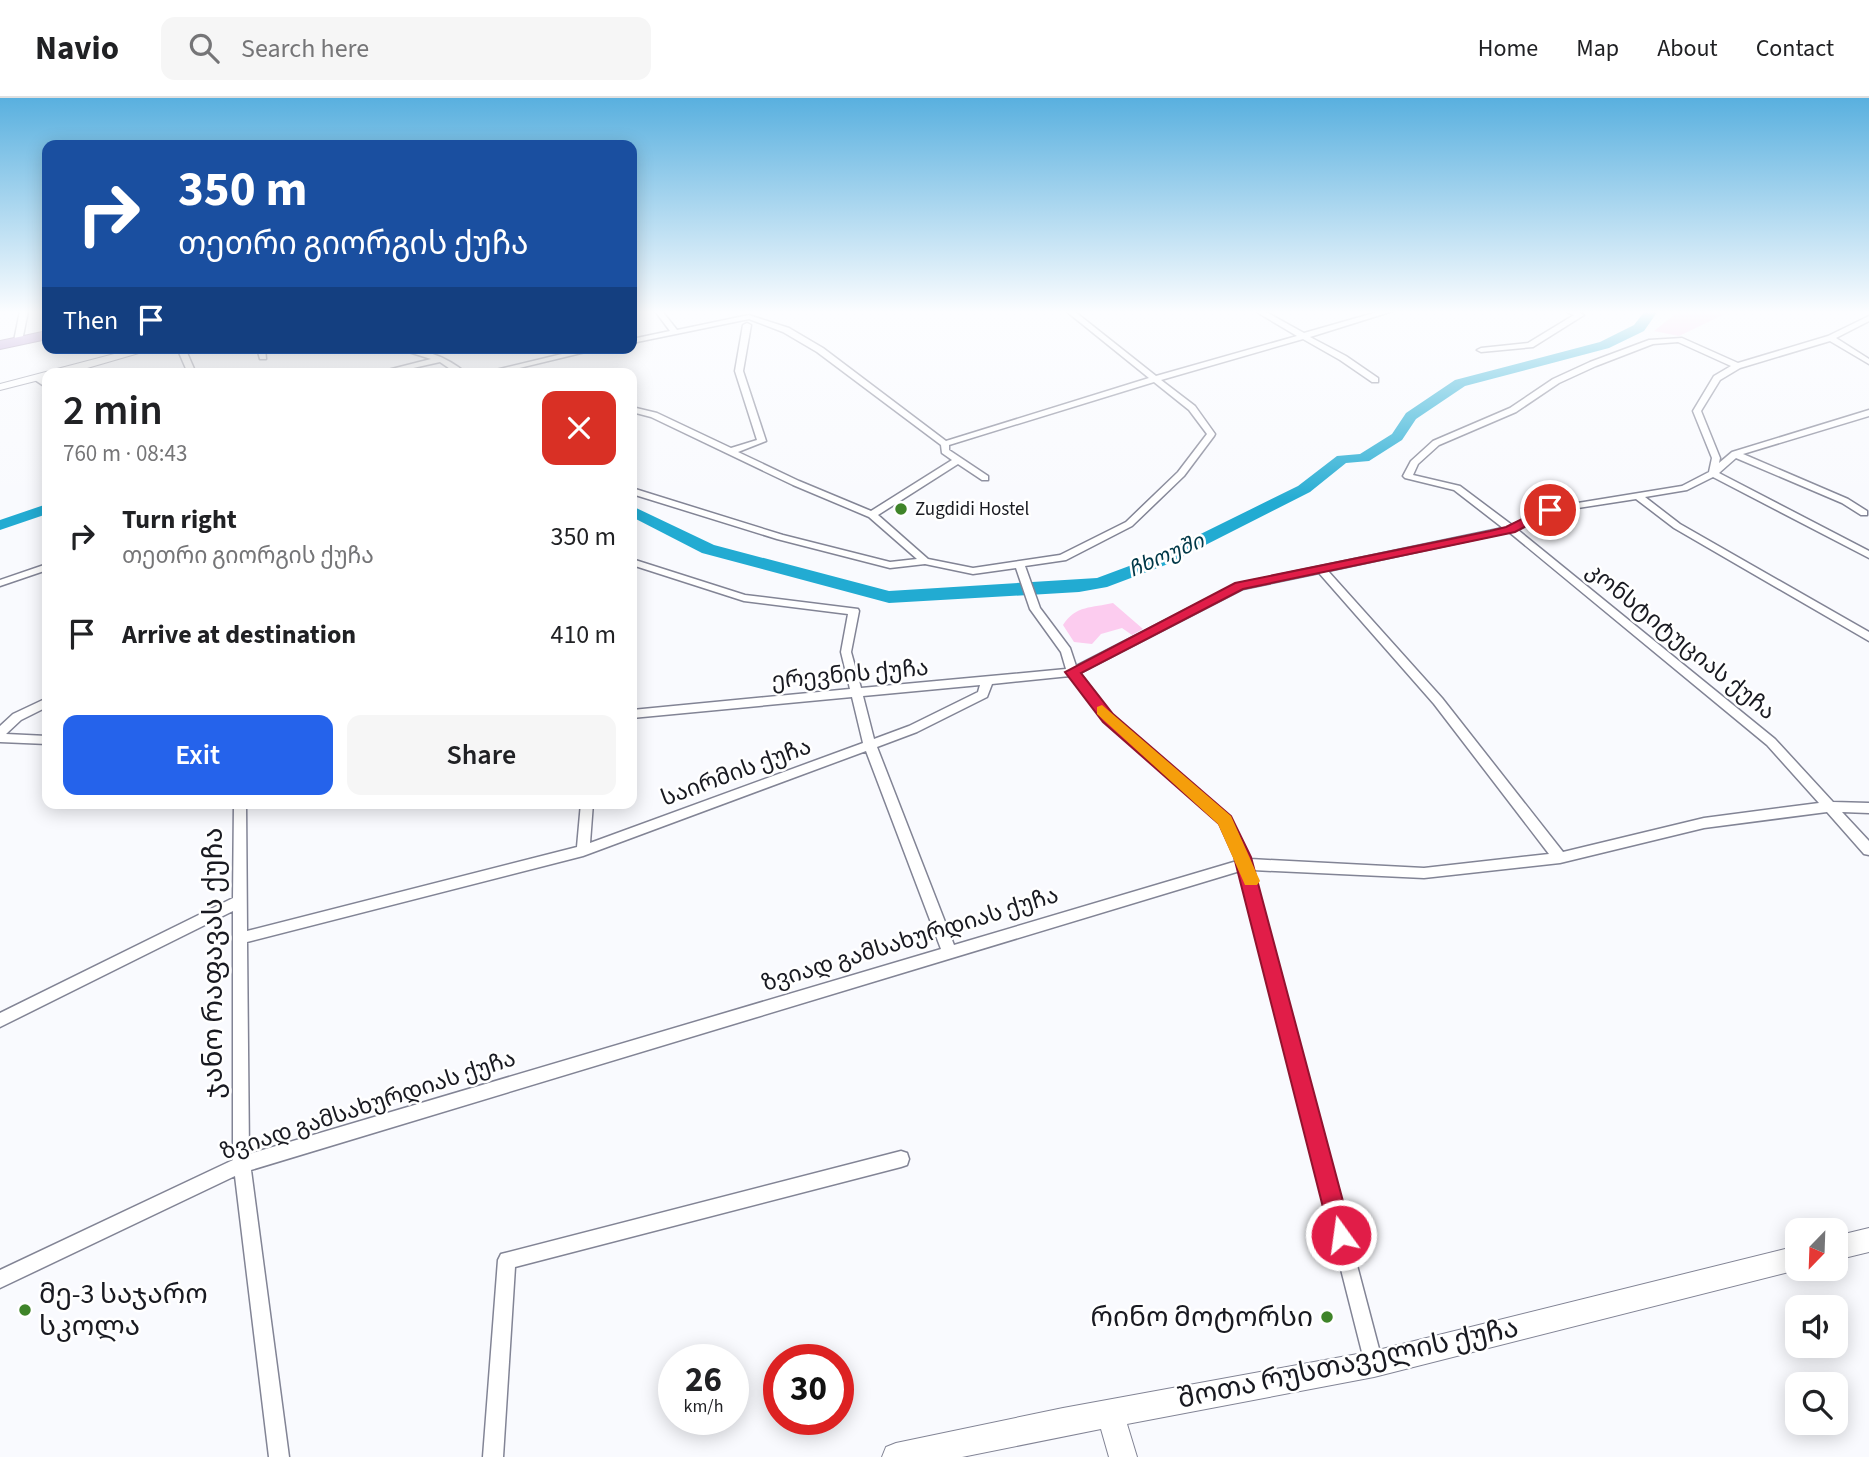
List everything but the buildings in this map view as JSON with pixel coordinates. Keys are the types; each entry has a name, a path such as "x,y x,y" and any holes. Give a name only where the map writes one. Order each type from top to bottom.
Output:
{"main road":[{"path":"0,387 42,380"},
{"path":"1848,1245 1869,1240"},
{"name":"შოთა რუსთაველის ქუჩა","path":"897,1457 1374,1363 1785,1261"},
{"path":"1110,1413 1123,1457"}],"street":[{"path":"732,451 762,441 740,374"},
{"path":"852,374 945,444"},
{"path":"637,493 780,537 890,565 925,562 973,570 1062,558 1129,524 1181,474 1211,434 1192,408 1149,374"},
{"path":"945,444 1079,401 1174,374"},
{"path":"1367,374 1375,380"},
{"name":"კონსტიტუციას ქუჩა","path":"1570,374 1513,410 1436,443 1414,463 1408,476 1457,488 1511,529 1771,742 1869,850"},
{"path":"1713,473 1716,458 1697,411 1717,378 1723,374"},
{"path":"637,410 654,415 796,483 872,515 925,562"},
{"path":"1073,672 1240,586 1511,529 1550,510 1684,488 1713,473 1734,454 1869,413"},
{"path":"945,444 945,451 985,478"},
{"path":"1734,454 1866,509"},
{"path":"872,515 958,460"},
{"path":"1713,473 1869,555"},
{"path":"1638,496 1677,526 1869,637"},
{"path":"637,564 744,598 853,611 846,652 870,745 949,951"},
{"path":"1020,565 1035,609 1066,651 1073,672 1108,718 1225,820 1250,877 1374,1363"},
{"path":"0,583 42,569"},
{"path":"1321,569 1438,701 1560,858"},
{"name":"ერევნის ქუჩა","path":"637,714 859,695 1073,672"},
{"name":"საირმის ქუჩა","path":"241,938 583,851 913,729 983,694 987,682"},
{"path":"0,736 17,716 42,704"},
{"path":"0,736 42,740"},
{"name":"ზვიად გამსახურდიას ქუჩა","path":"0,1279 242,1164 1244,864 1424,873 1560,858 1704,823 1828,807 1869,808"},
{"name":"ჯანო რაფავას ქუჩა","path":"240,809 242,1164 279,1457"},
{"path":"583,851 586,809"},
{"path":"0,1020 241,901"},
{"path":"493,1457 507,1260 901,1158"}],"shaded area":[{"path":"1113,603 1143,629 1132,635 1122,628 1101,634 1092,644 1074,642 1063,625 1073,614 1085,608"}],"waterway":[{"name":"ჩხოუში","path":"637,514 708,549 889,597 1079,587 1101,583 1162,560 1304,489 1342,459 1364,458 1397,437 1411,416 1460,383 1490,374"},
{"name":"ჩხოუში","path":"0,525 42,511"}],"slow traffic":[{"path":"1102,711 1225,820 1251,881"}],"place":[{"name":"Zugdidi Hostel","path":"901,509"},
{"name":"მე-3 საჯარო სკოლა","path":"25,1310"},
{"name":"რინო მოტორსი","path":"1327,1317"}],"route":[{"path":"1341,1235 1243,857 1225,820 1108,718 1073,672 1196,606 1240,586 1511,529 1550,510"}]}
